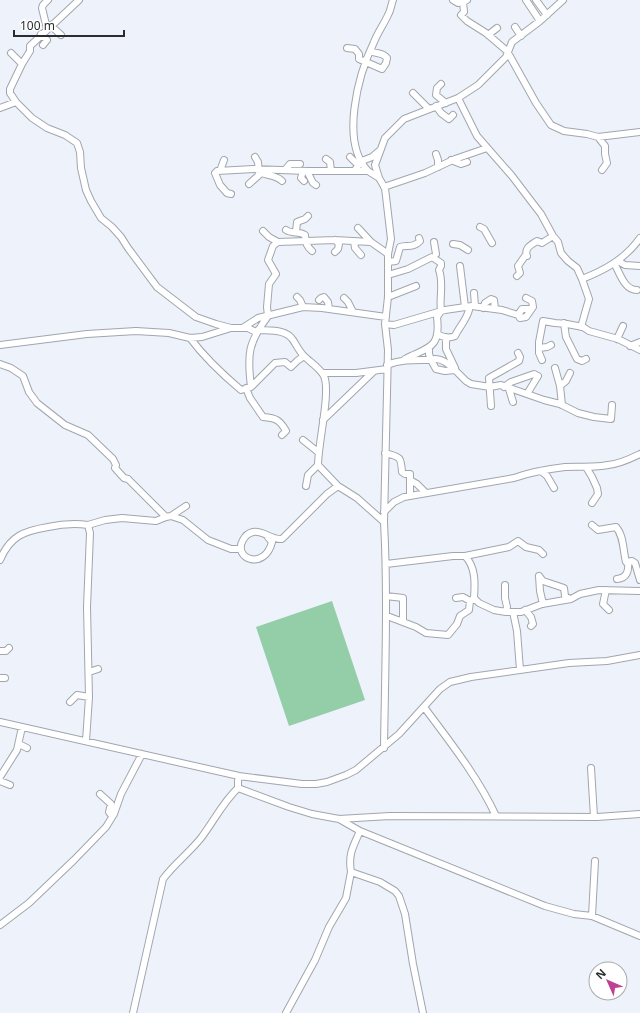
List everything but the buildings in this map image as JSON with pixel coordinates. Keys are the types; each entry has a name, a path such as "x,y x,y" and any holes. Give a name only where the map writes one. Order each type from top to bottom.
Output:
{"street":[{"path":"48,0 42,8 49,27 61,34"},
{"path":"2,107 22,64 30,51 30,46 49,27 71,11 78,0"},
{"path":"360,163 354,141 353,127 356,98 366,61 390,12 393,0"},
{"path":"453,0 458,3 465,1 464,12 461,15 507,51 536,103 551,126 564,131 598,137 640,132"},
{"path":"526,0 540,21"},
{"path":"536,0 547,15"},
{"path":"384,748 386,564 384,512 388,350 385,324 388,297 388,254 391,239 384,187 379,178 375,165 385,138 404,119 458,98 478,85 506,57 507,51 512,42 540,21 563,0"},
{"path":"515,27 521,36"},
{"path":"488,35 497,28"},
{"path":"41,34 47,40 43,45"},
{"path":"347,48 355,49 359,54 359,59 382,69 387,58 380,53 376,54 370,51"},
{"path":"11,53 22,64"},
{"path":"441,84 437,88 436,94 446,103"},
{"path":"10,89 10,94 16,102 32,118 47,128 65,135 78,143 81,168 86,190 91,201 101,218 112,226 121,237 157,287 196,317 232,328"},
{"path":"413,93 429,109"},
{"path":"458,98 478,136 512,176 541,214 558,242 561,253 577,268 589,299 582,327"},
{"path":"2,107 16,102"},
{"path":"436,106 441,113 449,119 453,115"},
{"path":"598,137 605,146 604,154 607,163 602,170"},
{"path":"354,171 360,163 376,155 381,148"},
{"path":"384,187 425,173 451,160 487,148"},
{"path":"436,154 438,167"},
{"path":"249,184 259,175 258,162 255,157"},
{"path":"350,157 379,178"},
{"path":"326,159 330,162 331,171"},
{"path":"224,160 220,171 216,173 220,185 227,194 231,194"},
{"path":"451,160 461,164 467,162"},
{"path":"285,170 290,164 300,164"},
{"path":"259,170 264,174 279,177 282,181"},
{"path":"220,171 368,171"},
{"path":"304,180 301,178 305,171"},
{"path":"305,171 316,185"},
{"path":"296,232 297,222 308,216"},
{"path":"480,226 484,229 492,243"},
{"path":"358,228 371,242 388,254"},
{"path":"286,230 288,232 296,232 305,235 308,248 312,251"},
{"path":"263,231 269,237 278,242 335,240 371,242"},
{"path":"517,276 520,273 518,266 525,256 527,256 527,249 537,241 542,243 553,236"},
{"path":"388,262 396,261 400,247 417,244 420,241 419,238"},
{"path":"582,279 616,262 631,250 640,238"},
{"path":"335,240 339,244 338,249 335,252"},
{"path":"354,241 355,248 361,255"},
{"path":"278,242 273,246 268,260 276,274 269,284 267,307 268,316 257,331 251,346 248,366 250,398 263,417 274,418 283,426 286,431 282,435"},
{"path":"434,242 436,254"},
{"path":"453,244 460,245 468,250"},
{"path":"388,274 408,269 432,257 438,259 441,263 439,270 441,277 441,311 437,317 438,329 436,339 429,349 429,354 436,369 445,372 455,370"},
{"path":"616,262 625,265 640,266"},
{"path":"616,262 623,281 633,290 637,290"},
{"path":"437,334 446,337 455,336 457,330 468,316 469,310 466,307 460,266"},
{"path":"388,297 416,286"},
{"path":"474,293 475,306"},
{"path":"297,297 303,307"},
{"path":"318,300 324,297 328,302 329,309"},
{"path":"344,298 348,302 352,312"},
{"path":"385,324 394,325 441,311 475,306 518,315 522,309 531,309 533,307 532,301 526,298"},
{"path":"244,327 258,318 303,307 386,317"},
{"path":"542,360 539,353 539,342 543,321 564,323 582,327 617,339 640,350"},
{"path":"564,323 566,337 577,359 582,361 586,359"},
{"path":"617,339 623,326"},
{"path":"0,345 87,334 136,331 169,333 190,338 202,337 232,328 244,327 257,331 286,332 293,339 299,352 323,374 326,381 323,420 318,452 318,465 338,486 357,498 384,522"},
{"path":"446,337 446,349 455,370"},
{"path":"190,338 200,352 241,390 249,388 275,363 285,362 291,367 304,356"},
{"path":"630,346 640,342"},
{"path":"539,348 547,347 551,344"},
{"path":"403,360 418,352 429,349"},
{"path":"491,406 489,378 519,361 520,358 518,353"},
{"path":"323,374 374,371 387,367 396,361 431,360 435,358 449,364 471,384 490,386 500,385 562,405 578,413 611,419 612,405"},
{"path":"0,364 11,368 23,376 29,392 37,403 64,424 88,435 114,459 116,465 115,468 124,478 128,479 169,516 183,520 208,540 231,549 241,549"},
{"path":"555,368 560,386 562,405"},
{"path":"323,420 374,371"},
{"path":"560,386 566,382 570,373"},
{"path":"506,388 511,382 534,374 538,376 527,394"},
{"path":"506,388 513,402"},
{"path":"304,440 318,452"},
{"path":"385,453 402,460 402,472 404,474 410,474 410,496"},
{"path":"384,512 394,502 404,497 494,482 540,471 566,467 609,465 624,461 640,454"},
{"path":"306,486 308,475 318,465"},
{"path":"586,467 597,488 598,494 592,503"},
{"path":"540,471 547,476 554,488"},
{"path":"494,474 494,482"},
{"path":"410,480 417,484 426,493"},
{"path":"270,548 282,539 327,494 338,486"},
{"path":"0,560 4,551 11,543 29,530 76,523 88,525 105,520 122,518 156,521 169,516 186,506"},
{"path":"592,524 598,530 616,527 619,530 626,562 628,562 627,573 624,577 617,579"},
{"path":"86,741 89,697 87,607 90,533 88,525"},
{"path":"267,536 272,542 264,557 257,559 248,558 242,552 240,545 245,537 252,532 260,532 277,540 282,539"},
{"path":"386,564 452,556 465,556 509,547 518,541 526,547 539,550 543,554"},
{"path":"386,616 401,620 426,633 448,634 457,624 460,616 469,610 476,586 471,562 465,556"},
{"path":"628,562 632,561 635,563 640,580"},
{"path":"544,606 540,591 539,576 543,581 564,588 565,596 570,599"},
{"path":"505,584 504,598 507,606 506,612"},
{"path":"456,598 463,597 479,604 506,612 521,612 557,601 570,599 580,594 599,590 640,591"},
{"path":"606,590 603,604 609,610"},
{"path":"386,596 403,598 404,616 403,620 401,620"},
{"path":"557,601 558,608"},
{"path":"525,610 532,617 533,624 531,626"},
{"path":"513,612 518,636 520,670"},
{"path":"0,651 6,651 9,648"},
{"path":"0,722 239,776 302,784 316,784 327,782 356,770 399,734 440,689 450,682 471,677 569,663 607,661 640,655"},
{"path":"89,672 98,669"},
{"path":"70,702 77,695 89,697"},
{"path":"424,707 476,779 488,798 496,816"},
{"path":"0,777 17,750 22,727"},
{"path":"19,744 27,748"},
{"path":"0,925 29,903 106,827 142,754"},
{"path":"591,768 594,817"},
{"path":"133,1013 163,879 201,838 231,795 238,788 239,776"},
{"path":"0,781 10,785"},
{"path":"238,788 289,807 312,814 339,819 390,816 594,817 640,814"},
{"path":"100,794 111,804 109,812 112,816"},
{"path":"339,819 360,831 545,906 574,914 592,916 640,936"},
{"path":"286,1013 315,960 329,927 346,898 351,872 349,860 350,853 360,831"},
{"path":"592,916 595,861"},
{"path":"351,872 380,882 395,891 399,896 405,914 423,1013"}],"green space":[{"path":"332,601 365,700 289,726 256,627"}]}
